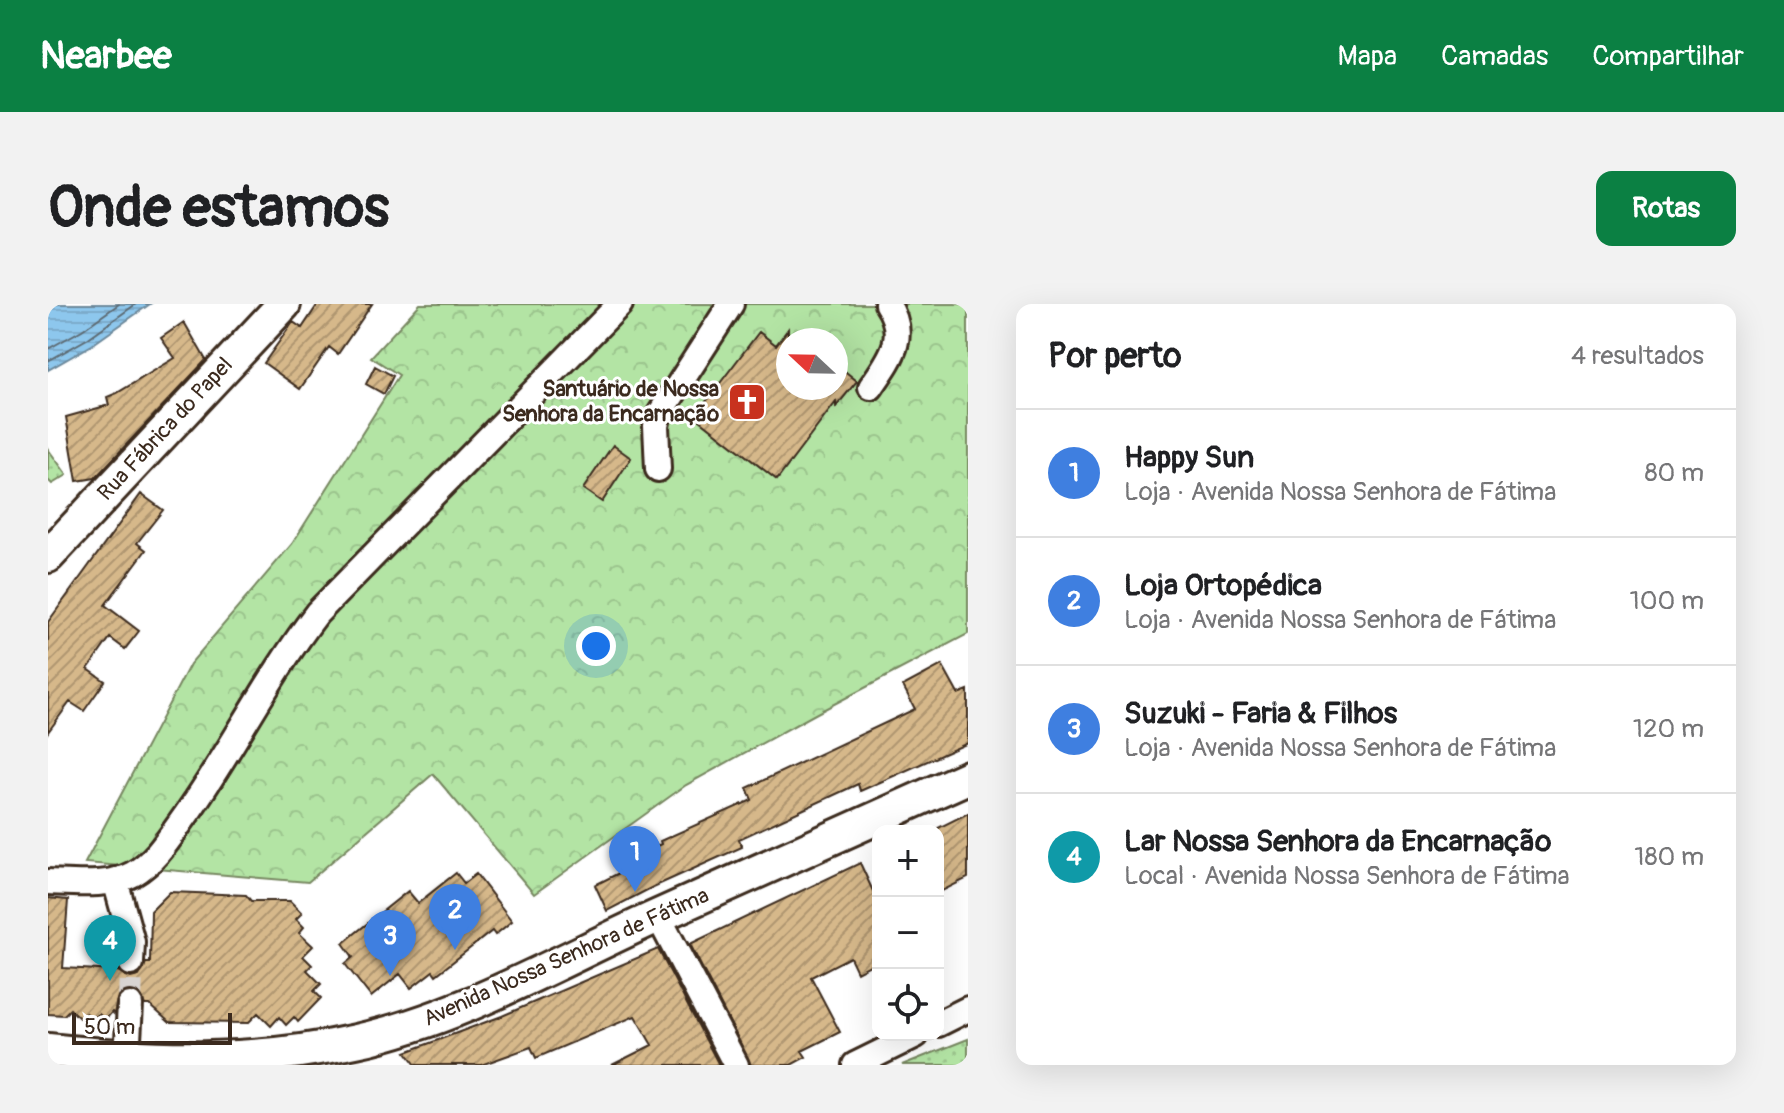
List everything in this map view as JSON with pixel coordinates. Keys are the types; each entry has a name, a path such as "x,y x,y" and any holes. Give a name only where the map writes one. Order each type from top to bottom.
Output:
{"main road":[{"name":"Rua Fábrica do Papel","path":"48,556 284,304"},
{"name":"Avenida Nossa Senhora de Fátima","path":"68,1056 205,1063 355,1042 411,1027 462,1007 968,777"}],"street":[{"path":"48,882 115,880 131,876 154,860 198,798 297,639 317,613 620,304"},
{"path":"658,469 658,417 731,304"},
{"path":"871,387 888,362 897,339 896,319 887,304"},
{"path":"115,880 132,942 131,963"},
{"path":"658,916 736,1065"},
{"path":"127,1057 130,1005"},
{"path":"944,1021 968,1009"},
{"path":"855,1065 904,1041"}],"green space":[{"path":"420,304 968,304 968,634 686,785 534,894 433,774 308,882 85,863 190,664 292,544 399,375 371,357"},
{"path":"48,449 67,475 52,484 48,480"},
{"path":"968,1039 968,1065 902,1065"}],"water":[{"path":"48,304 150,304 92,345 48,370"}],"building":[{"path":"318,304 372,304 338,354 329,347 300,389 264,363 293,322 302,328"},
{"path":"184,322 206,360 95,478 77,481 66,417 109,405 107,397 175,358 161,338"},
{"name":"Santuário de Nossa Senhora da Encarnação","path":"759,332 776,345 776,400 842,400 836,407 836,402 777,480 695,416"},
{"path":"375,366 393,376 384,394 366,384"},
{"name":"Santuário de Nossa Senhora da Encarnação","path":"848,374 857,381 848,392"},
{"path":"613,445 631,458 602,502 583,489"},
{"path":"141,494 163,510 137,543 146,550 105,605 139,631 125,649 110,638 88,669 105,681 84,711 70,702 48,732 48,622"},
{"path":"942,665 958,694 968,690 968,743 860,791 858,784 739,839 742,847 607,911 595,885 619,873 617,869 626,866 624,863 661,844 660,841 752,800 747,788 915,709 903,686"},
{"path":"968,813 968,878 944,890 944,825"},
{"path":"860,863 872,889 872,964 857,972 850,957 811,977 840,1032 802,1051 806,1057 791,1065 751,1065 690,944"},
{"path":"456,873 464,883 476,874 512,921 495,935 492,931 436,975 433,971 411,988 400,974 371,997 345,964 353,957 343,943 408,891 418,903"},
{"path":"170,892 246,895 251,901 290,901 302,913 296,919 304,927 299,933 313,946 303,956 312,965 307,970 321,984 314,991 321,998 298,1022 294,1017 286,1025 279,1017 271,1026 258,1013 248,1023 169,1022 150,1005 145,1005 139,993 130,990 118,996 114,1014 112,1012 105,1020 99,1014 93,1018 86,1013 79,1018 70,1009 64,1015 48,1014 48,898 68,900 63,968 118,971 131,978 139,976 146,963 150,963 151,911"},
{"path":"658,949 719,1065 612,1065 652,1045 635,1016 536,1058 531,1047 481,1065 416,1065 406,1052 502,1016"}],"tunnel":[{"path":"130,1005 131,963"}],"place":[{"name":"Santuário de Nossa Senhora da Encarnação","path":"747,402"},
{"name":"Happy Sun","path":"635,892"},
{"name":"Loja Ortopédica","path":"455,950"},
{"name":"Suzuki - Faria & Filhos","path":"390,976"},
{"name":"Lar Nossa Senhora da Encarnação","path":"110,981"}]}
